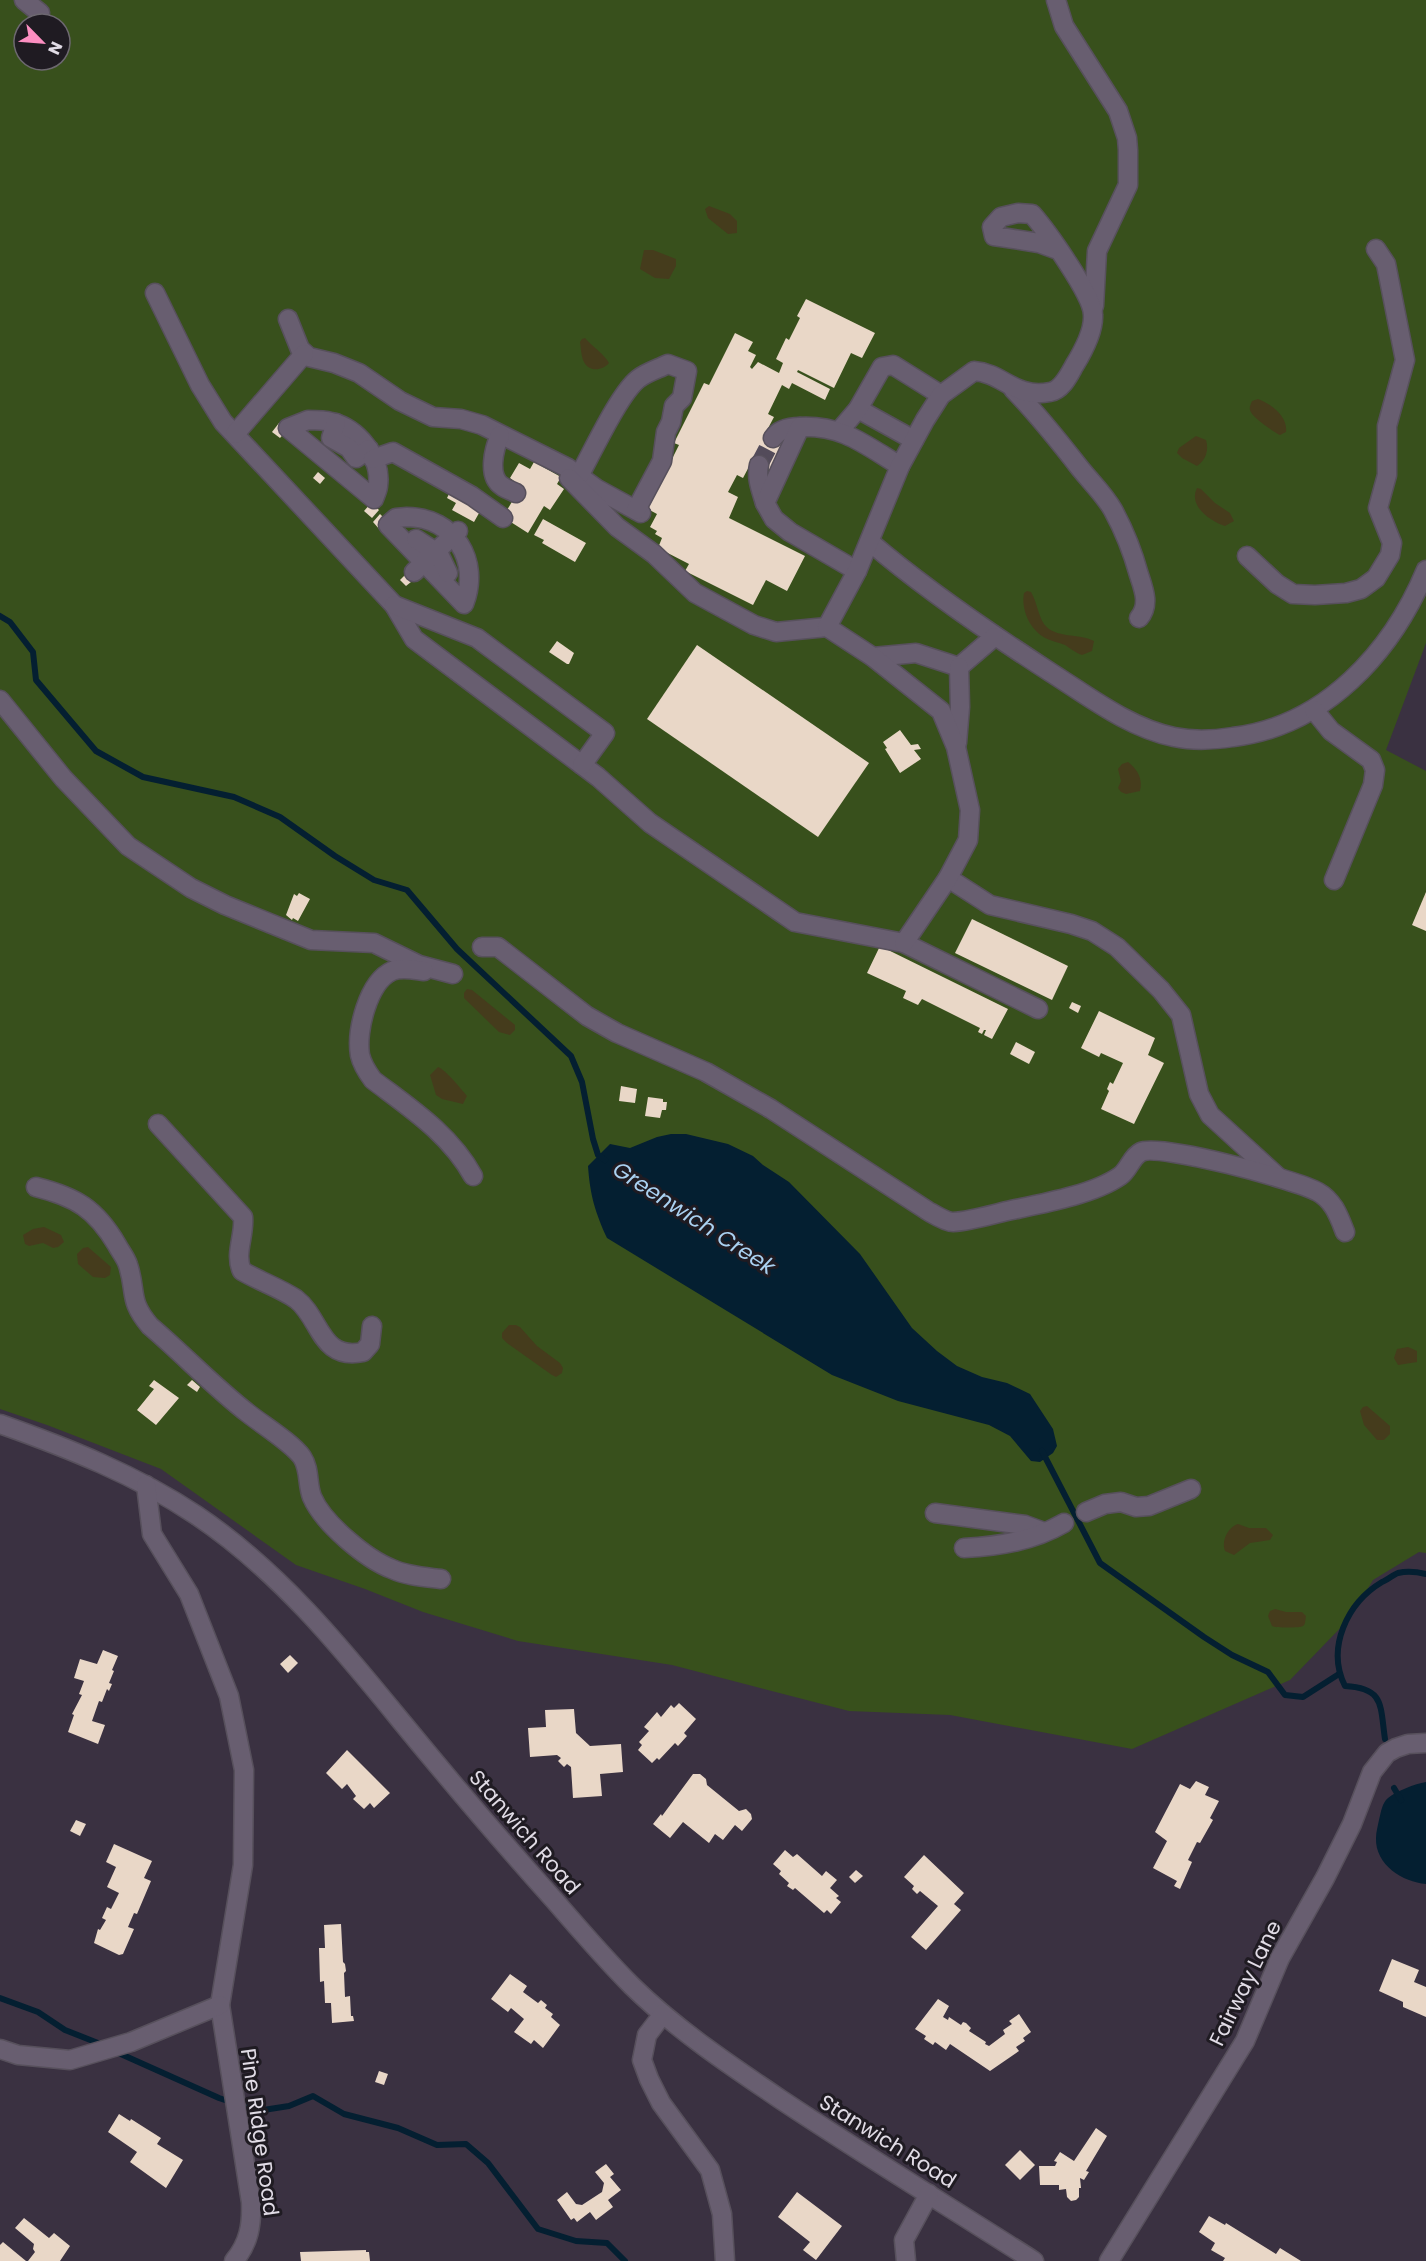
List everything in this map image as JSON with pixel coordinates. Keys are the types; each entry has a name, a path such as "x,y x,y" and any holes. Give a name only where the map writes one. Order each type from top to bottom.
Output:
{"street":[{"path":"24,0 39,12"},
{"path":"1046,425 1042,412 1045,403 1065,381 1078,360 1089,334 1094,314 1097,251 1128,185 1127,138 1118,111 1064,27 1056,0"},
{"path":"1247,556 1277,584 1293,594 1315,595 1346,593 1361,589 1376,578 1390,555 1392,543 1378,508 1387,475 1387,426 1405,360 1386,264 1376,249"},
{"path":"1058,250 1077,279 1094,314"},
{"path":"155,293 200,386 223,422 394,605 414,639 582,765 650,822 795,922 904,943 1038,1009"},
{"path":"288,319 304,354 359,373 400,401 433,417 471,421 556,463 597,489 639,511 662,460 666,432 671,422 674,406 682,398 687,371 668,364 649,372 634,382 579,476"},
{"path":"235,434 304,354"},
{"path":"840,430 858,409 882,367 893,365 941,395"},
{"path":"827,627 857,571 900,466 941,395 974,371 984,372 1026,393 1053,392"},
{"path":"1012,387 1100,489 1114,511 1144,590 1146,607 1139,618"},
{"path":"858,409 914,440"},
{"path":"354,442 378,474 379,486 374,500 329,467 288,428 308,420 354,442 393,452 472,496 502,518"},
{"path":"773,438 775,434 789,427 819,426 840,430 900,466"},
{"path":"765,503 800,427"},
{"path":"500,435 493,463 495,474 500,485 516,493"},
{"path":"329,467 354,442"},
{"path":"556,463 591,503 617,527 654,554 694,593 754,625 776,632 827,627 873,657 942,711 956,747 970,810 968,840 948,878 904,943"},
{"path":"759,465 759,487 774,519 790,532 857,571"},
{"path":"406,516 422,518 455,533 467,557 470,569 464,580 464,604 425,562 388,525 392,520 406,516"},
{"path":"425,562 455,533"},
{"path":"416,539 425,562"},
{"path":"870,542 994,637 1083,694 1128,719 1174,737 1214,740 1252,735 1291,722 1314,710 1353,679 1377,654 1415,595 1426,570"},
{"path":"425,562 442,559 464,580"},
{"path":"394,605 477,638 605,733 582,765"},
{"path":"959,667 994,637"},
{"path":"873,657 916,653 959,667"},
{"path":"956,747 960,707 959,667"},
{"path":"0,700 38,749 101,819 128,846 161,869 225,905 301,937 323,942 374,943 419,965 453,974 435,974 415,969 393,970 380,980 369,999 363,1017 359,1039 360,1056 373,1080 439,1131 454,1146 473,1176"},
{"path":"1314,710 1331,731 1371,760 1375,770 1372,785 1334,880"},
{"path":"948,878 990,904 1092,931 1117,947 1161,990 1181,1015 1199,1094 1210,1114 1280,1179"},
{"path":"482,947 498,947 587,1016 617,1033 716,1077 771,1109 928,1211 951,1222 1065,1198 1122,1176 1142,1151 1162,1151 1280,1179 1319,1193 1334,1206 1345,1233"},
{"path":"158,1124 243,1217 244,1225 239,1256 242,1271 298,1301 323,1338 345,1353 363,1352 370,1344 372,1326"},
{"path":"36,1187 61,1193 94,1213 109,1232 128,1264 134,1302 140,1314 150,1326 248,1413 302,1457 312,1497 342,1534 364,1553 392,1569 441,1579"},
{"name":"Stanwich Road","path":"0,1424 71,1450 146,1485 197,1515 226,1537 304,1608 609,1963 663,2014 757,2083 1034,2261"},
{"name":"Pine Ridge Road","path":"146,1485 153,1534 189,1594 230,1696 244,1770 243,1865 220,2005 251,2202 252,2223 242,2251 234,2261"},
{"path":"1086,1512 1105,1504 1122,1502 1136,1507 1149,1506 1191,1489"},
{"path":"935,1513 1025,1525 1044,1532"},
{"path":"964,1548 1002,1546 1026,1540 1064,1523"},
{"name":"Fairway Lane","path":"1109,2261 1245,2041 1280,1958 1352,1824 1372,1772 1387,1753 1396,1748 1408,1744 1426,1743"},
{"path":"0,2049 18,2055 70,2060 131,2042 220,2005"},
{"path":"663,2014 647,2035 642,2060 648,2079 661,2103 710,2170 722,2214 725,2261"},
{"path":"906,2261 904,2240 929,2194"}],"green space":[{"path":"0,0 1426,0 1426,643 1386,750 1426,771 1426,1553 1419,1552 1373,1580 1350,1618 1290,1680 1132,1749 950,1715 849,1711 672,1665 518,1641 423,1612 296,1565 161,1469 0,1409"}],"sand":[{"path":"709,206 730,214 737,221 737,233 728,234 708,218 705,209"},
{"path":"644,250 653,250 676,259 676,266 669,279 655,278 640,269"},
{"path":"585,338 607,360 609,363 606,366 592,369 586,365 582,357 580,342"},
{"path":"1258,399 1273,407 1281,416 1286,432 1280,435 1251,413 1252,401"},
{"path":"1196,436 1206,440 1207,447 1205,458 1197,466 1177,453 1179,448"},
{"path":"1197,488 1230,513 1234,521 1225,526 1207,517 1195,501"},
{"path":"1027,591 1031,592 1042,620 1049,629 1094,641 1092,651 1082,655 1037,632 1025,611 1023,599"},
{"path":"1128,762 1139,775 1141,787 1140,791 1126,794 1118,788 1121,781 1118,769 1122,764"},
{"path":"467,989 472,990 515,1025 515,1030 510,1035 499,1032 464,998"},
{"path":"438,1067 467,1096 463,1104 442,1099 436,1095 430,1075"},
{"path":"44,1227 61,1235 64,1242 53,1248 43,1243 29,1246 25,1244 23,1235 33,1229"},
{"path":"88,1247 111,1267 110,1275 105,1278 93,1277 78,1264 77,1254 83,1248"},
{"path":"509,1325 520,1327 537,1346 560,1363 563,1368 562,1373 556,1377 552,1375 507,1343 502,1338 502,1333"},
{"path":"1408,1347 1417,1351 1417,1362 1398,1365 1394,1358 1397,1349"},
{"path":"1367,1406 1390,1426 1390,1434 1384,1440 1377,1440 1364,1425 1360,1411"},
{"path":"1238,1524 1249,1528 1266,1528 1273,1535 1270,1540 1250,1543 1234,1555 1225,1551 1224,1543 1228,1531"},
{"path":"1275,1609 1302,1612 1306,1616 1305,1624 1301,1627 1272,1626 1268,1616 1270,1611"}],"water":[{"path":"671,1134 686,1134 728,1144 753,1156 789,1182 860,1254 912,1328 937,1351 957,1366 982,1377 1007,1383 1030,1394 1053,1429 1057,1446 1053,1453 1040,1462 1031,1461 1010,1436 989,1425 898,1401 832,1375 607,1238 594,1203 588,1166 610,1144 630,1148"},
{"path":"1426,1782 1426,1884 1408,1880 1385,1864 1377,1848 1376,1838 1381,1811 1386,1800 1401,1790"}],"building":[{"path":"806,299 875,333 862,358 851,353 834,388 798,370 797,372 830,389 825,400 792,383 789,389 782,385 768,414 774,417 765,434 784,443 770,470 752,461 743,478 737,475 728,492 738,497 729,518 805,556 787,591 766,580 753,605 685,571 689,564 658,548 662,538 650,527 657,514 644,507 655,493 679,445 674,443 704,383 709,385 735,333 753,342 748,351 756,355 750,367 752,369 758,362 779,373 783,363 776,359 786,338 789,340 800,318 797,316"},
{"path":"279,423 287,430 280,438 272,432"},
{"path":"534,462 561,477 557,484 564,489 550,510 544,506 528,533 503,517 517,493 509,489 514,481 510,478 519,463 530,469"},
{"path":"318,472 325,478 320,484 313,478"},
{"path":"451,490 483,506 474,522 452,510 456,503 447,498"},
{"path":"371,503 379,510 372,518 364,511"},
{"path":"380,514 388,522 380,530 373,522"},
{"path":"543,519 586,543 575,562 542,543 544,540 534,535"},
{"path":"405,575 411,582 406,586 400,580"},
{"path":"557,641 574,653 569,664 549,652"},
{"path":"697,645 869,763 818,837 647,719"},
{"path":"900,730 911,745 918,744 921,749 914,750 921,759 900,773 883,742"},
{"path":"1426,892 1426,931 1412,925"},
{"path":"299,893 310,899 298,921 286,915 294,894 297,896"},
{"path":"972,919 1068,966 1052,1000 955,953"},
{"path":"880,946 1008,1009 992,1039 984,1035 986,1030 982,1034 978,1032 980,1028 922,999 918,1005 903,998 906,991 867,973"},
{"path":"1072,1002 1081,1006 1078,1013 1069,1008"},
{"path":"1099,1011 1155,1038 1148,1055 1164,1063 1134,1124 1101,1109 1109,1091 1107,1089 1110,1082 1113,1084 1123,1063 1101,1053 1099,1057 1081,1048"},
{"path":"1016,1042 1035,1052 1029,1064 1010,1054"},
{"path":"621,1086 637,1089 635,1103 619,1101"},
{"path":"648,1097 663,1099 663,1102 667,1102 666,1110 662,1110 660,1118 645,1116"},
{"path":"154,1380 179,1398 156,1425 137,1410 154,1389 149,1386"},
{"path":"192,1380 200,1387 197,1392 187,1385"},
{"path":"103,1650 118,1656 109,1683 112,1684 109,1691 107,1689 102,1702 99,1701 92,1721 105,1725 98,1744 68,1732 74,1715 72,1714 82,1695 79,1694 84,1681 74,1678 80,1659 97,1664"},
{"path":"290,1655 298,1663 288,1673 280,1664"},
{"path":"679,1703 696,1719 684,1733 687,1736 678,1746 675,1743 659,1760 657,1758 652,1763 638,1750 642,1745 639,1742 649,1731 644,1727 657,1712 661,1717 671,1705 674,1708"},
{"path":"574,1709 576,1733 590,1746 621,1744 623,1772 600,1774 602,1796 573,1798 571,1767 567,1764 564,1767 558,1761 561,1758 557,1755 530,1757 528,1728 546,1727 545,1710"},
{"path":"347,1750 390,1793 374,1808 370,1803 364,1809 353,1799 356,1796 347,1784 342,1789 326,1773"},
{"path":"693,1774 700,1774 706,1779 707,1785 739,1811 746,1809 751,1814 752,1819 742,1831 735,1825 723,1840 715,1834 709,1843 683,1822 670,1838 653,1824 661,1814 662,1816"},
{"path":"1196,1781 1209,1787 1205,1795 1219,1801 1210,1818 1213,1820 1200,1843 1197,1842 1188,1860 1192,1862 1180,1889 1174,1886 1177,1881 1153,1868 1167,1841 1155,1832 1180,1784 1190,1789"},
{"path":"76,1820 86,1824 80,1836 70,1831"},
{"path":"114,1844 152,1861 144,1878 151,1881 137,1914 134,1913 128,1927 134,1929 123,1954 119,1955 94,1943 98,1929 100,1930 106,1920 102,1918 107,1907 111,1909 119,1893 107,1887 116,1867 106,1862"},
{"path":"785,1850 793,1857 797,1854 822,1876 826,1871 837,1880 830,1888 839,1896 836,1898 841,1902 831,1914 827,1910 824,1913 795,1888 793,1890 787,1886 789,1883 779,1874 781,1871 773,1864"},
{"path":"924,1855 964,1893 954,1904 961,1910 926,1950 911,1937 938,1906 920,1891 917,1894 912,1889 914,1886 904,1877"},
{"path":"856,1870 863,1876 855,1883 849,1877"},
{"path":"341,1924 343,1962 346,1971 344,1973 345,1997 350,1996 351,2016 354,2021 332,2023 331,2003 325,2003 324,1981 320,1982 319,1948 325,1948 324,1925"},
{"path":"1392,1959 1419,1970 1414,1982 1426,1987 1426,2017 1403,2007 1403,2002 1379,1991"},
{"path":"510,1974 527,1986 523,1992 538,2003 541,2000 547,2005 545,2008 553,2014 551,2017 560,2025 543,2048 534,2040 531,2044 514,2032 524,2019 511,2008 508,2012 491,1999"},
{"path":"938,1999 949,2006 943,2017 948,2020 949,2017 961,2025 963,2022 966,2023 971,2028 969,2031 989,2046 1005,2034 1003,2030 1012,2024 1009,2021 1019,2014 1031,2032 1023,2038 1025,2041 1016,2047 1019,2051 990,2071 950,2044 946,2050 935,2042 933,2045 924,2039 926,2036 915,2029"},
{"path":"379,2071 388,2074 384,2085 375,2082"},
{"path":"119,2114 161,2138 157,2144 183,2160 166,2188 130,2162 137,2152 108,2132"},
{"path":"1096,2128 1107,2136 1086,2171 1089,2172 1084,2180 1080,2178 1079,2197 1071,2201 1067,2197 1066,2189 1059,2190 1059,2185 1040,2185 1039,2166 1055,2166 1057,2162 1054,2161 1060,2152 1074,2161"},
{"path":"1020,2150 1035,2165 1020,2180 1005,2165"},
{"path":"606,2164 614,2174 610,2177 621,2190 608,2200 613,2207 596,2220 590,2212 577,2222 574,2218 571,2220 557,2200 567,2192 576,2204 582,2205 602,2192 604,2183 595,2172"},
{"path":"797,2192 842,2226 816,2260 803,2250 810,2242 778,2217"},
{"path":"1209,2216 1225,2225 1226,2223 1276,2254 1280,2248 1301,2261 1223,2261 1225,2258 1211,2250 1215,2243 1199,2232"},
{"path":"24,2218 49,2238 54,2233 70,2246 60,2261 28,2261 35,2252 34,2244 15,2228"},
{"path":"3,2242 26,2261 0,2261 0,2245"},
{"path":"366,2250 369,2252 370,2261 301,2261 300,2252"}],"waterway":[{"name":"Greenwich Creek","path":"0,616 10,622 33,652 36,680 96,751 143,777 234,797 280,817 374,880 407,890 457,949 571,1056 582,1082 598,1155 605,1160"},
{"name":"Greenwich Creek","path":"1042,1451 1100,1563 1204,1637 1232,1655 1268,1672 1285,1695 1303,1697 1339,1674"},
{"path":"1385,1739 1381,1708 1374,1695 1358,1687 1345,1686 1338,1657 1339,1642 1350,1614 1370,1591 1398,1573 1426,1574"},
{"name":"Greenwich Creek","path":"1394,1788 1401,1800"},
{"path":"0,1998 38,2012 65,2030 103,2045"},
{"path":"114,2051 219,2098 257,2111 289,2106 313,2096 344,2114 398,2128 437,2145 466,2144 488,2163 538,2229 576,2241 607,2243 625,2261"}],"tunnel":[{"path":"759,465 773,438"}]}
